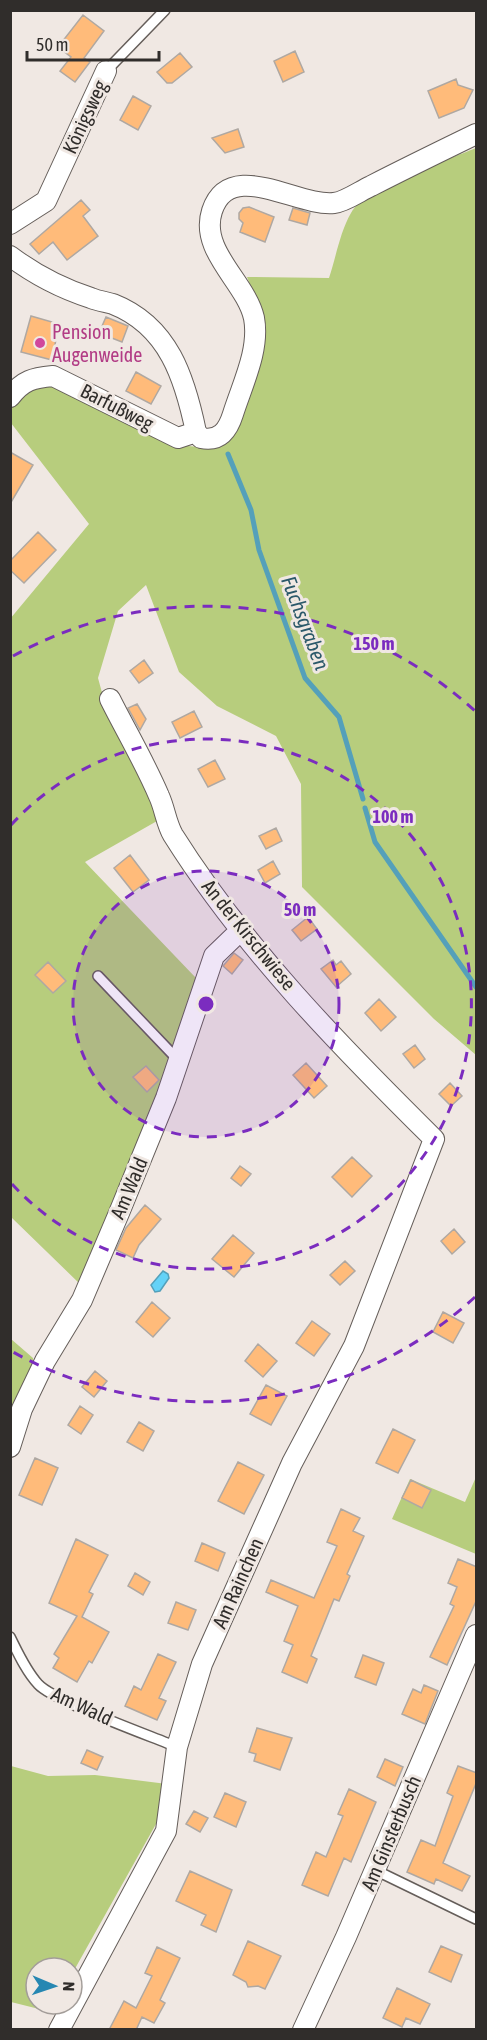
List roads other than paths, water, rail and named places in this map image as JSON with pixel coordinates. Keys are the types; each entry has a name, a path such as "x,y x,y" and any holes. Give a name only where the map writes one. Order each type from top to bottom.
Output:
{"street":[{"name":"Königsweg","path":"10,224 25,217 46,201 106,71"},
{"name":"Barfußweg","path":"10,397 22,383 34,378 53,376 178,438 196,432 201,438 208,440 222,435 228,429 255,338 254,317 244,293 214,243 211,213 215,203 226,191 241,184 261,186 305,201 335,203 477,134"},
{"path":"10,256 32,272 90,298 113,304 140,318 162,342 180,371 196,432"},
{"name":"An der Kirschwiese","path":"110,699 159,796 171,832 242,929 337,1040 434,1139"},
{"name":"Am Wald","path":"10,1447 22,1409 45,1361 82,1300 166,1098 214,956 242,929"},
{"name":"Am Rainchen","path":"59,2030 166,1831 177,1747 202,1664 292,1463 354,1346 434,1139"},
{"name":"Am Ginsterbusch","path":"303,2030 477,1635"}],"lane":[{"name":"Königsweg","path":"106,71 165,10"},
{"path":"98,976 179,1061"},
{"name":"Am Wald","path":"10,1637 18,1655 40,1686 76,1705 177,1747"},
{"path":"375,1869 477,1919"}],"water":[{"path":"163,1271 168,1274 169,1278 160,1291 155,1292 151,1285"}],"waterway":[{"name":"Fuchsgraben","path":"228,454 251,510 259,550 305,678 339,717 363,799"},
{"name":"Fuchsgraben","path":"365,808 375,842 476,987"}],"place":[{"name":"Pension Augenweide","path":"40,343"}]}
